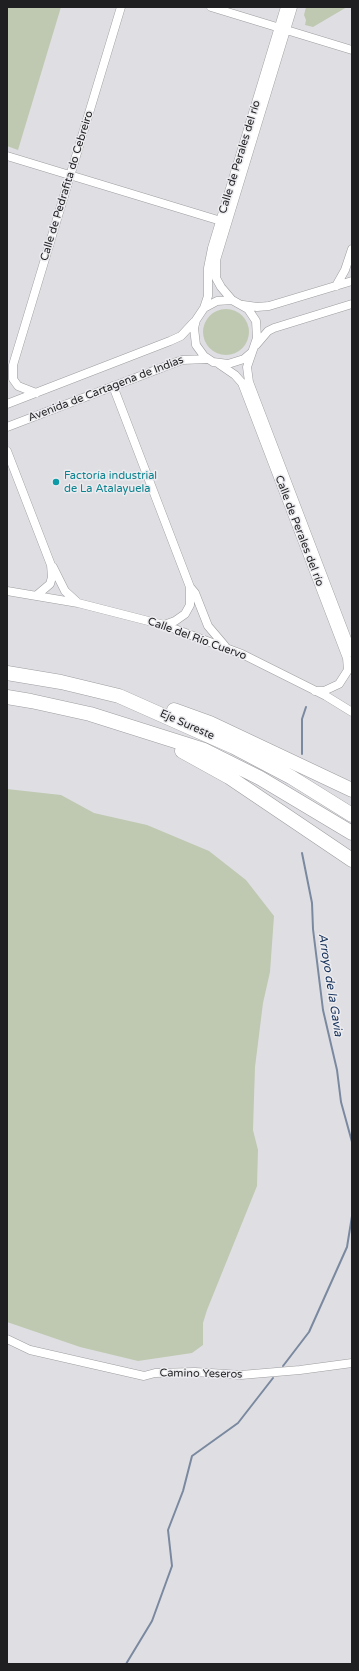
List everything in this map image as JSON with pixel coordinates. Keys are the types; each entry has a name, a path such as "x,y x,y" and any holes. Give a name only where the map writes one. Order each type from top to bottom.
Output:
{"highway":[{"name":"Eje Sureste","path":"7,673 60,682 120,696 234,747 291,777 352,815"},
{"path":"120,696 158,705 210,723 352,790"},
{"name":"Eje Sureste","path":"7,697 32,701 118,722 204,750 260,778 352,833"},
{"path":"118,722 195,757 229,777 352,860"}],"street":[{"name":"Calle de Pedrafita do Cebreiro","path":"36,393 18,386 13,379 13,365 121,7"},
{"path":"211,7 352,50"},
{"name":"Calle de Perales del río","path":"232,300 221,287 216,278 216,260 282,29 286,7"},
{"name":"Calle de Perales del río","path":"204,308 208,296 210,256 282,29 293,7"},
{"path":"7,156 221,221"},
{"path":"336,286 345,270 352,249"},
{"path":"242,305 264,307 352,281"},
{"path":"252,350 257,338 256,321 250,312 242,305 232,300 217,301 204,308 196,320 194,328 196,345 207,359 218,363 237,362 252,350 268,331 274,328 352,304"},
{"name":"Avenida de Cartagena de Indias","path":"7,404 182,336 196,320"},
{"name":"Calle de Perales del río","path":"252,350 246,372 251,389 352,652"},
{"name":"Avenida de Cartagena de Indias","path":"7,427 182,360 207,359"},
{"name":"Calle de Perales del río","path":"218,363 236,375 242,383 347,658 348,670 343,680 329,690 315,691"},
{"name":"Calle de Pedrafita do Cebreiro","path":"7,374 13,365"},
{"path":"113,386 190,587 208,626 228,649"},
{"path":"7,451 51,565 65,591 78,603"},
{"path":"37,595 50,584 52,576 51,565"},
{"path":"164,625 180,617 188,610 190,587"},
{"name":"Calle del Río Cuervo","path":"7,591 78,603 164,625 228,649 315,691 352,712"},
{"name":"Camino Yeseros","path":"7,1339 30,1350 144,1376 155,1373 195,1372 241,1375 300,1370 352,1363"}],"green space":[{"path":"7,7 61,7 18,150 7,146"},
{"path":"306,7 347,7 313,27 305,25 306,20 304,15"},
{"path":"226,309 239,313 245,319 249,332 245,345 239,351 226,355 213,351 207,345 203,332 207,319 213,313"},
{"path":"7,789 61,795 94,813 147,825 209,851 246,880 274,916 270,972 263,1003 255,1067 253,1130 258,1150 257,1186 207,1310 203,1323 203,1345 192,1353 138,1361 80,1347 7,1322"}],"waterway":[{"name":"Arroyo de la Gavia","path":"302,754 302,719 306,707"},
{"name":"Arroyo de la Gavia","path":"302,853 312,903 313,929 323,1010 337,1070 341,1102 352,1142"},
{"name":"Arroyo de la Gavia","path":"283,1366 309,1332 347,1247 352,1216"},
{"name":"Arroyo de la Gavia","path":"126,1664 152,1621 172,1566 168,1530 183,1491 192,1456 238,1423 273,1378"}],"place":[{"name":"Factoría industrial de La Atalayuela","path":"56,482"}]}
